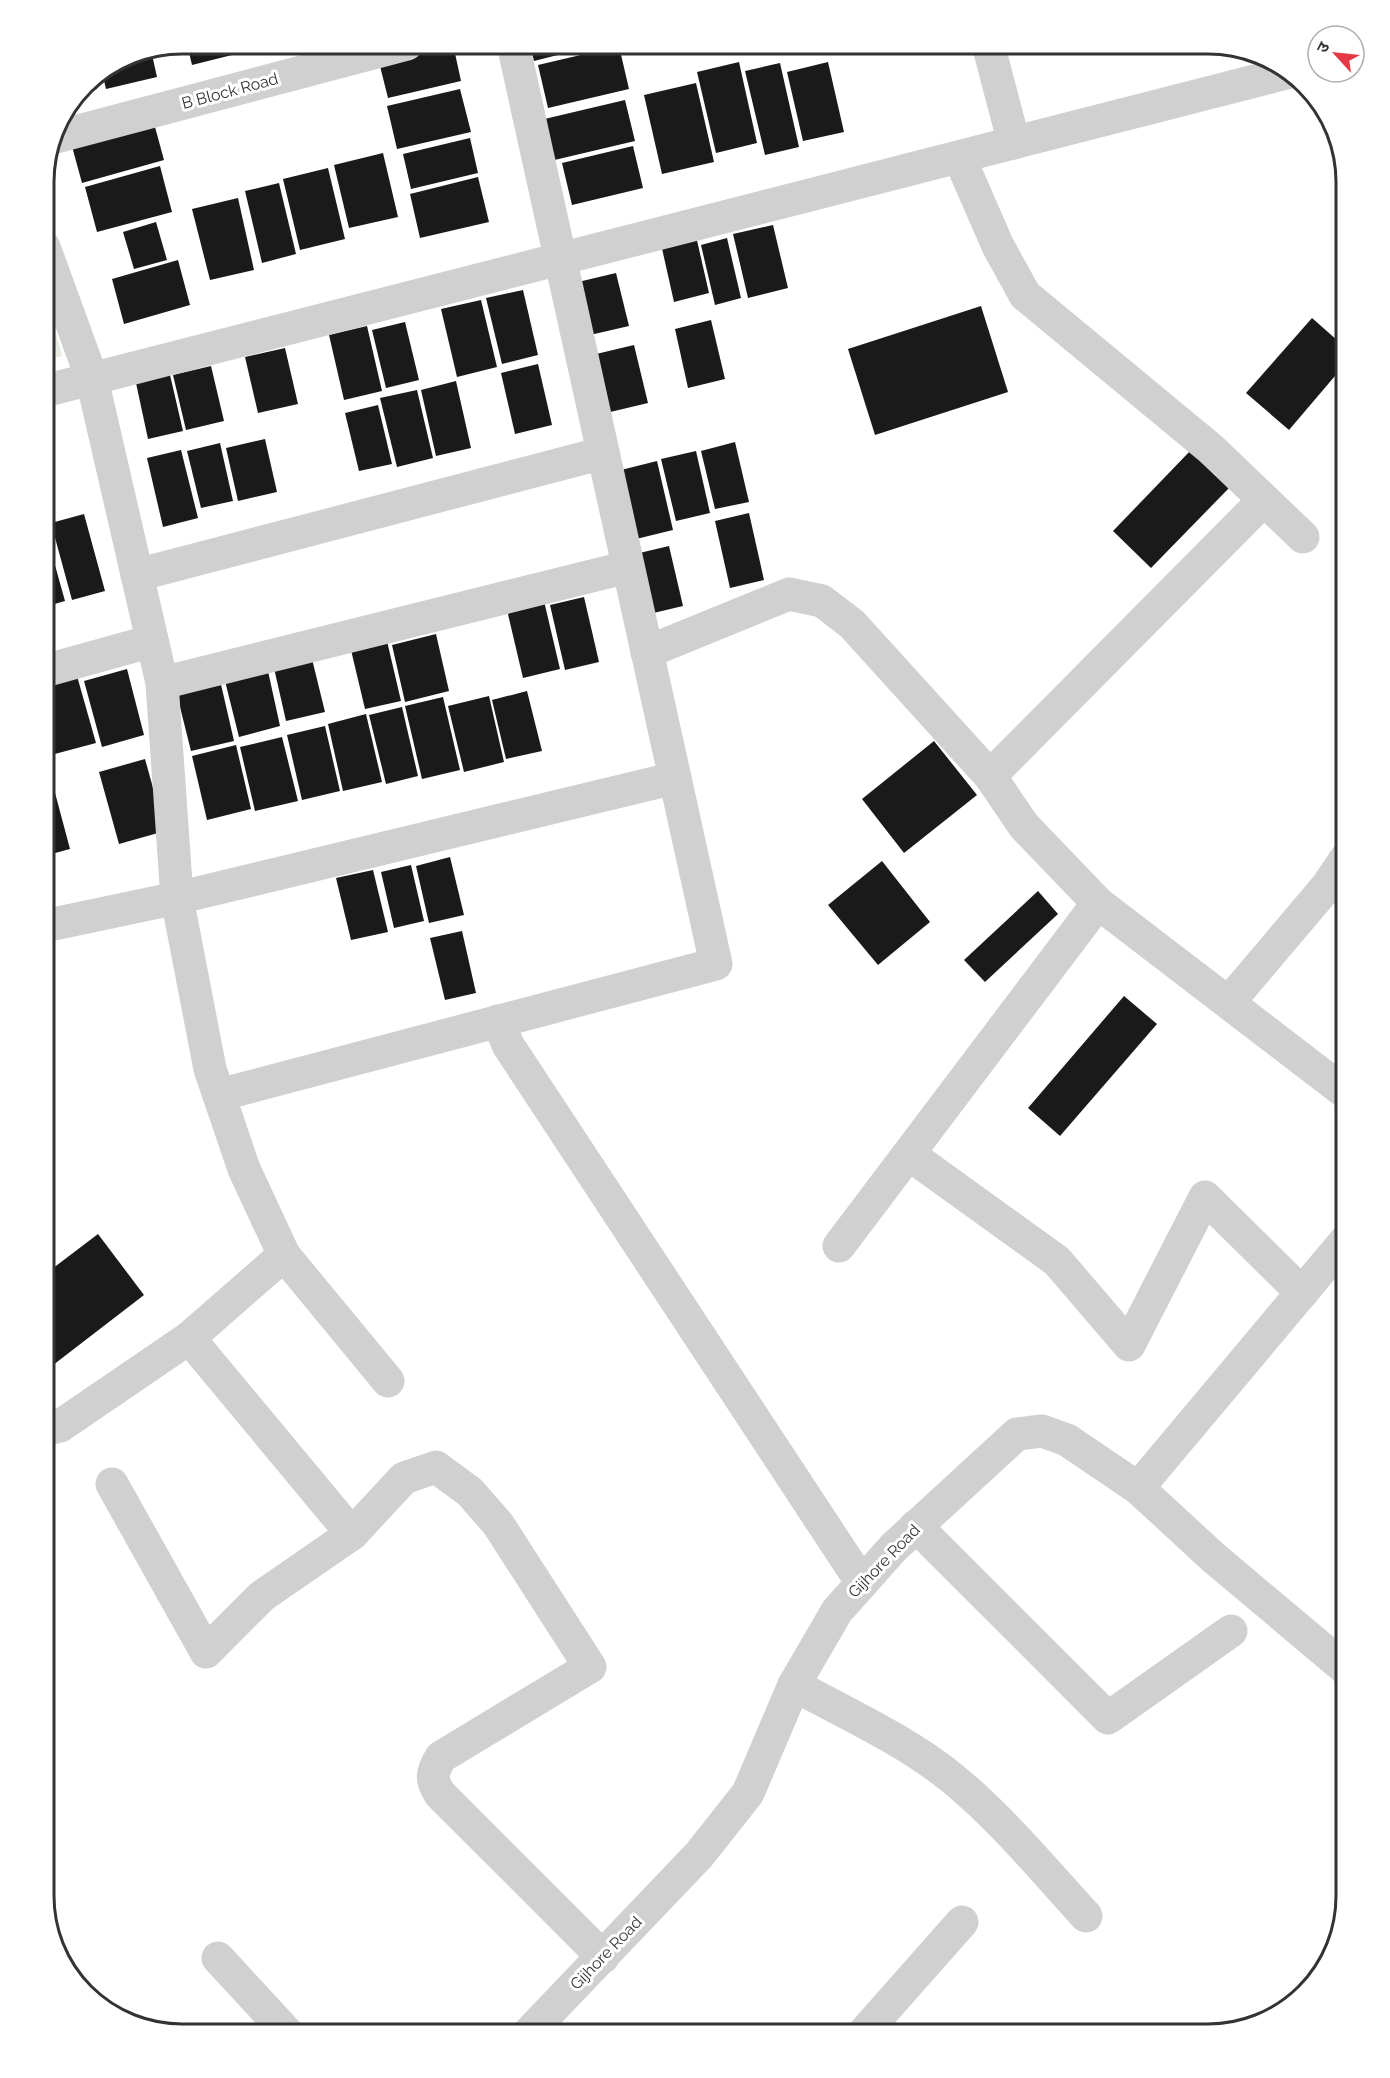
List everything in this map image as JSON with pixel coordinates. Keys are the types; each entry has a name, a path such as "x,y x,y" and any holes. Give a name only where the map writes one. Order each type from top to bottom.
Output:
{"street":[{"name":"B Block Road","path":"63,135 370,54"},
{"path":"219,1095 716,964 515,54"},
{"path":"990,54 1014,143"},
{"path":"54,388 960,159 1278,75"},
{"path":"960,159 998,246 1025,295 1067,332 1129,378 1303,537"},
{"path":"54,274 92,379 162,683 177,898 210,1069 243,1169 284,1256 388,1381"},
{"path":"138,575 603,453"},
{"path":"990,776 1264,500"},
{"path":"162,683 628,567"},
{"path":"647,652 789,594 822,601 852,624 990,776 1024,826 1098,903 1336,1085"},
{"path":"54,668 152,640"},
{"path":"54,924 177,898 675,778"},
{"path":"1229,1002 1336,874"},
{"path":"839,1246 910,1155 1098,903"},
{"path":"498,1022 515,1055 862,1583"},
{"path":"910,1155 1057,1261 1129,1345 1205,1197 1302,1293"},
{"path":"1138,1488 1336,1253"},
{"path":"54,1428 60,1426 189,1338 284,1256"},
{"path":"189,1338 352,1534"},
{"name":"Gijhore Road","path":"538,2024 699,1855 748,1793 794,1685 837,1611 916,1526 1017,1434 1042,1431 1067,1440 1138,1488 1223,1565 1336,1660"},
{"path":"112,1484 206,1652 262,1596 352,1534 404,1479 436,1467 470,1492 498,1524 590,1666 441,1757 433,1771 432,1782 440,1794 603,1957"},
{"path":"916,1526 1108,1718 1231,1631"},
{"path":"794,1685 886,1735 951,1777 1009,1832 1086,1916"},
{"path":"872,2024 962,1922"},
{"path":"218,1958 279,2024"}],"shaded area":[{"path":"54,325 62,356 54,358"}],"building":[{"path":"189,54 236,54 192,65"},
{"path":"377,54 455,54 461,81 388,98"},
{"path":"532,54 562,54 534,61"},
{"path":"585,54 621,54 629,89 548,108 538,65"},
{"path":"153,57 157,77 106,89 104,80 125,67"},
{"path":"739,62 757,143 716,153 697,72"},
{"path":"828,62 844,132 803,141 787,72"},
{"path":"780,63 799,147 765,155 745,71"},
{"path":"696,83 714,162 662,174 644,95"},
{"path":"460,89 471,132 397,149 387,106"},
{"path":"625,100 635,141 546,162 536,121"},
{"path":"152,116 164,160 82,183 70,139"},
{"path":"470,138 478,173 411,189 403,154"},
{"path":"633,146 643,188 572,205 562,163"},
{"path":"383,153 398,217 349,228 334,165"},
{"path":"160,166 172,212 97,232 85,187"},
{"path":"328,168 345,239 300,250 283,179"},
{"path":"478,177 489,222 420,238 410,194"},
{"path":"279,183 296,254 262,263 245,191"},
{"path":"238,198 254,270 210,280 192,209"},
{"path":"156,222 167,260 134,269 123,232"},
{"path":"773,225 788,288 748,298 733,234"},
{"path":"696,236 709,293 674,302 661,244"},
{"path":"727,238 741,298 715,305 701,245"},
{"path":"178,260 190,305 124,324 112,279"},
{"path":"616,273 629,326 590,335 578,282"},
{"path":"523,290 538,355 502,364 486,298"},
{"path":"481,300 497,367 457,377 441,309"},
{"path":"981,306 1008,392 875,435 848,349"},
{"path":"1312,318 1336,339 1336,375 1289,430 1246,393"},
{"path":"711,320 725,379 688,388 675,329"},
{"path":"405,322 419,380 386,388 372,330"},
{"path":"367,326 382,391 344,400 329,335"},
{"path":"634,345 648,403 606,413 592,355"},
{"path":"285,348 298,404 258,413 245,357"},
{"path":"538,364 552,425 515,434 501,373"},
{"path":"211,366 224,421 186,430 173,375"},
{"path":"170,375 183,431 148,439 136,383"},
{"path":"456,381 471,448 436,456 421,390"},
{"path":"417,390 433,458 397,467 380,398"},
{"path":"378,405 392,464 359,471 345,413"},
{"path":"265,439 277,492 238,501 226,448"},
{"path":"735,442 749,502 715,509 701,451"},
{"path":"220,443 233,501 201,508 187,451"},
{"path":"1192,449 1230,487 1151,568 1113,531"},
{"path":"181,450 198,518 163,527 147,458"},
{"path":"696,451 710,513 676,521 661,459"},
{"path":"657,461 673,530 632,540 617,471"},
{"path":"749,513 764,580 730,588 715,521"},
{"path":"84,514 105,591 72,600 54,534 54,522"},
{"path":"669,546 683,606 645,615 631,555"},
{"path":"54,562 65,601 54,604"},
{"path":"584,597 599,662 565,670 550,605"},
{"path":"544,601 560,669 523,678 507,610"},
{"path":"436,634 449,691 405,702 392,645"},
{"path":"387,641 401,701 365,709 351,650"},
{"path":"312,659 325,712 286,721 274,668"},
{"path":"127,669 144,735 102,747 84,681"},
{"path":"268,671 280,726 239,737 225,681"},
{"path":"77,676 96,743 54,754 54,683"},
{"path":"220,680 234,741 191,751 176,691"},
{"path":"527,691 542,751 506,759 492,700"},
{"path":"489,696 504,762 464,772 448,706"},
{"path":"443,697 460,770 422,779 405,706"},
{"path":"402,707 418,776 386,784 369,715"},
{"path":"366,714 382,782 343,791 328,724"},
{"path":"325,726 340,791 302,800 287,735"},
{"path":"282,737 298,801 255,811 240,747"},
{"path":"934,741 977,795 904,853 862,799"},
{"path":"236,745 251,809 207,820 192,756"},
{"path":"145,759 165,831 119,844 99,772"},
{"path":"54,789 70,849 54,853"},
{"path":"450,857 464,915 429,923 416,866"},
{"path":"882,861 930,922 878,965 828,905"},
{"path":"411,865 424,921 394,928 381,872"},
{"path":"373,870 388,932 351,940 336,878"},
{"path":"1038,891 1058,914 985,982 964,960"},
{"path":"462,931 476,993 445,1000 430,938"},
{"path":"1124,996 1157,1024 1060,1136 1028,1108"},
{"path":"98,1234 144,1295 54,1364 54,1267"}]}
